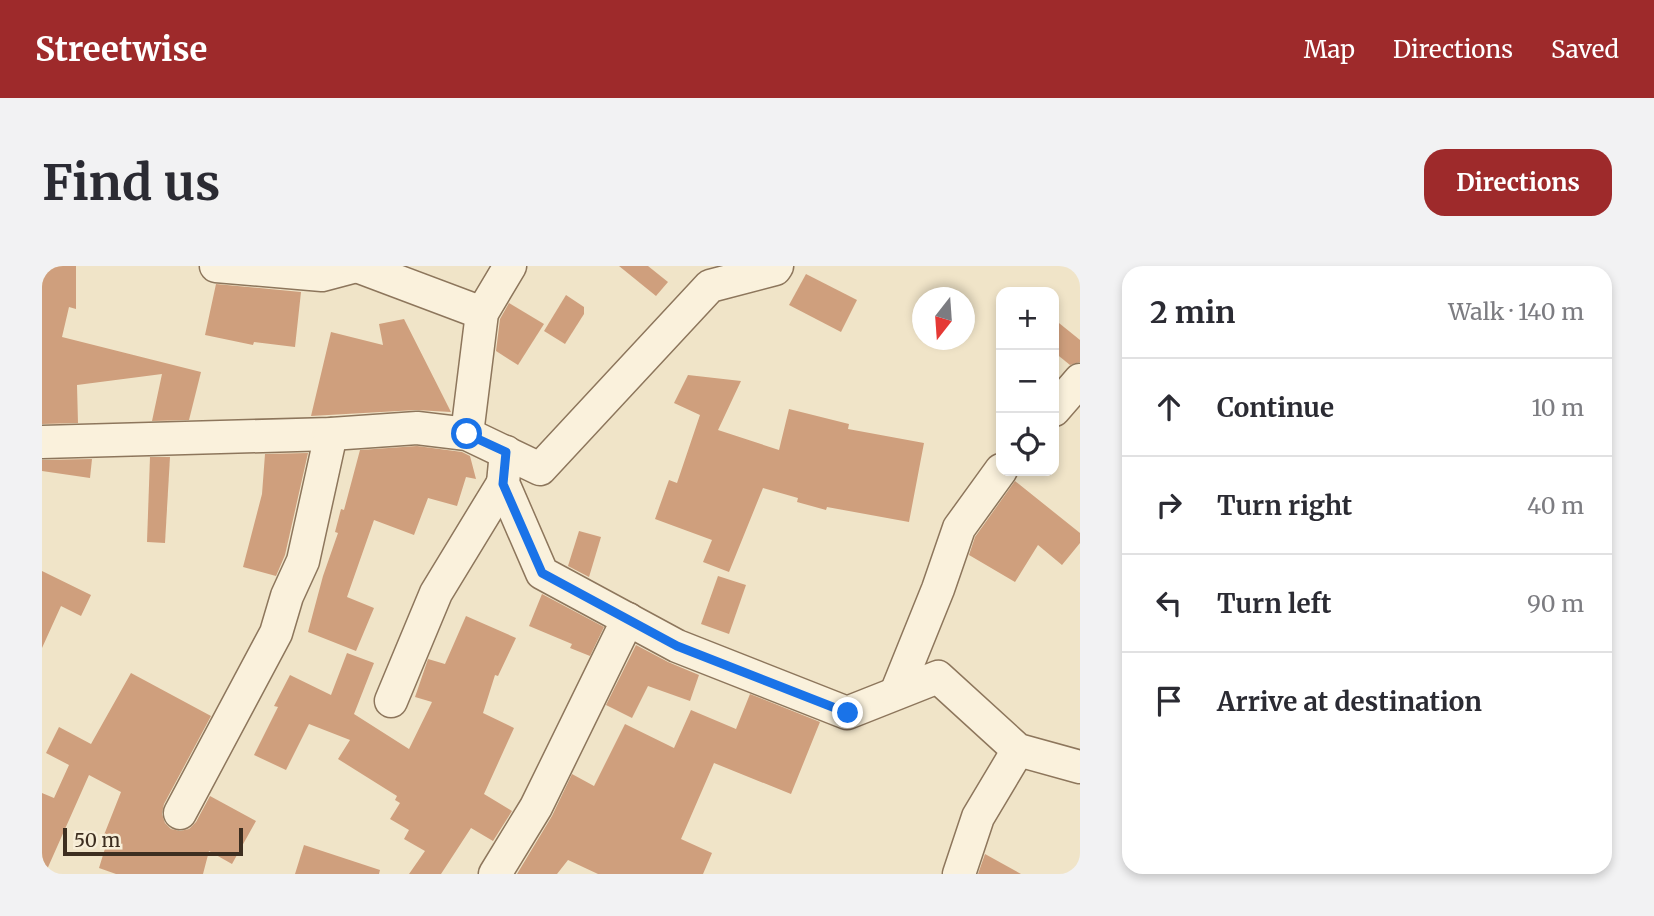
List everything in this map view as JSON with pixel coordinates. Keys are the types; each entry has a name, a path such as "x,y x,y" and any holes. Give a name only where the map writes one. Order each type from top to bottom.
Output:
{"street":[{"path":"216,266 326,271 356,266 482,313"},
{"path":"467,434 482,313 510,266"},
{"path":"42,442 331,434 417,428 467,434 540,469 710,286 775,270 777,266"},
{"path":"1059,404 1080,380"},
{"path":"180,813 276,633 287,596 303,561 331,434"},
{"path":"391,701 436,593 503,484 506,452"},
{"path":"896,693 938,589 958,528 997,476"},
{"path":"503,484 542,573 677,646 848,713 938,677 1018,750 1080,766"},
{"path":"495,874 536,807 628,619"},
{"path":"959,874 978,817 1018,750"}],"building":[{"path":"42,266 76,266 76,309 69,307 62,337 201,372 189,420 152,421 162,374 77,385 78,423 42,424"},
{"path":"619,266 648,266 668,282 656,296"},
{"path":"806,274 857,300 841,332 789,305"},
{"path":"216,284 301,292 295,347 254,342 253,345 205,335"},
{"path":"566,295 584,307 584,314 565,344 544,331"},
{"path":"509,303 544,324 518,365 496,351 500,319"},
{"path":"404,319 451,412 416,410 311,416 331,332 383,345 379,324"},
{"path":"1059,323 1080,340 1080,362 1070,365 1059,356"},
{"path":"688,375 741,381 718,430 779,450 789,409 849,424 848,429 924,443 909,522 827,507 826,510 763,488 729,572 703,562 712,540 655,519 669,480 677,483 700,415 674,403"},
{"path":"417,446 462,452 470,456 476,479 466,477 457,506 428,498 414,535 374,520 347,597 374,608 356,651 308,632 360,450"},
{"path":"308,453 285,555 276,576 243,567 262,494 265,454"},
{"path":"150,457 170,457 165,543 147,542"},
{"path":"92,459 90,478 42,471 42,460"},
{"path":"1015,481 1080,533 1080,543 1062,565 1038,545 1015,582 969,555 975,537"},
{"path":"579,531 601,537 589,577 568,566"},
{"path":"42,571 91,595 81,616 61,606 42,648"},
{"path":"718,576 746,585 729,634 701,624"},
{"path":"542,594 604,627 590,656 570,648 572,644 529,626"},
{"path":"466,616 516,638 498,676 495,675 483,713 514,728 484,794 512,811 493,841 471,828 441,874 409,874 425,851 404,839 409,830 390,819 400,803 395,800 397,796 338,759 350,740 309,724 286,770 254,755 278,707 274,706 290,675 331,695 347,653 374,663 354,714 409,749 432,702 415,697 428,659 445,664"},
{"path":"636,645 699,675 690,701 648,686 632,718 606,705"},
{"path":"131,673 211,716 164,804 162,814 165,823 171,829 189,829 196,822 210,796 256,821 232,864 209,851 203,874 116,874 99,868 107,842 102,840 121,792 89,775 45,874 42,874 42,793 54,798 69,765 46,753 59,727 91,744"},
{"path":"750,694 820,722 791,794 714,763 681,839 712,853 703,874 598,874 568,860 557,874 517,874 552,816 572,774 594,786 625,724 674,748 691,710 736,729"},
{"path":"304,845 380,870 379,874 295,874"},
{"path":"985,854 1021,874 978,874"}],"route":[{"path":"467,434 506,452 503,484 542,573 677,646 848,713"}]}
